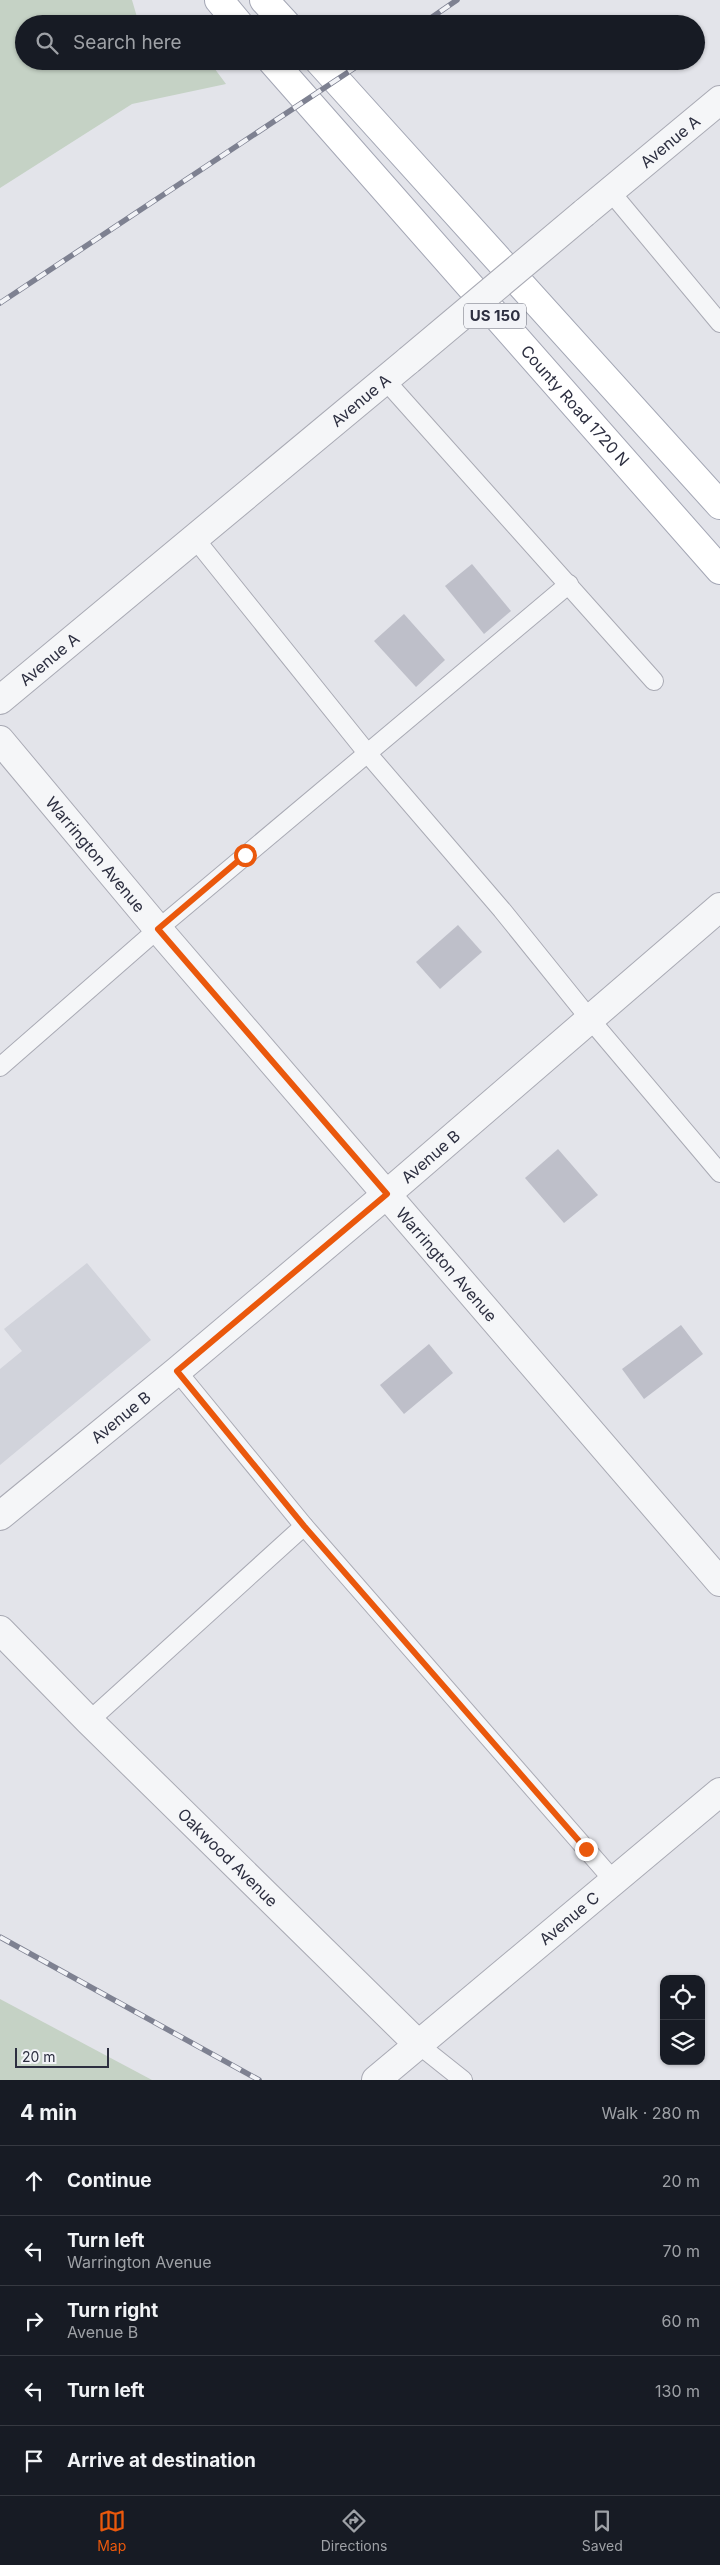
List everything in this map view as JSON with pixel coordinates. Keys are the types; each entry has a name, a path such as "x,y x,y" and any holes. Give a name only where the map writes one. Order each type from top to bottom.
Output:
{"main road":[{"path":"218,0 231,15"},
{"path":"264,0 278,15"},
{"name":"County Road 1720 N","path":"280,70 720,570"},
{"name":"US 150","path":"327,70 720,505"}],"street":[{"name":"Avenue A","path":"0,700 196,540 720,100"},
{"name":"Warrington Avenue","path":"0,740 158,929 720,1582"},
{"name":"Avenue B","path":"0,1516 177,1371 387,1194 720,907"},
{"name":"Oakwood Avenue","path":"0,1630 89,1721 419,2045"},
{"name":"Avenue C","path":"419,2045 720,1792"},
{"path":"376,2080 419,2045"}],"lane":[{"path":"610,191 720,324"},
{"path":"386,381 654,681"},
{"path":"196,540 368,754 502,910 589,1018 720,1173"},
{"path":"0,1066 158,929 568,584"},
{"path":"177,1371 304,1526 614,1881"},
{"path":"89,1721 304,1526"},
{"path":"419,2045 463,2080"}],"shaded area":[{"path":"87,1263 151,1340 0,1465 0,1369 22,1351 4,1329"}],"green space":[{"path":"0,0 132,0 136,15 15,15 15,70 216,70 226,84 132,104 0,188"},
{"path":"0,1999 152,2080 0,2080"}],"building":[{"path":"472,564 511,611 484,634 445,586"},
{"path":"404,614 445,660 416,687 374,641"},
{"path":"458,925 482,952 440,989 416,962"},
{"path":"558,1149 598,1195 564,1223 525,1178"},
{"path":"681,1325 703,1354 644,1399 622,1369"},
{"path":"429,1344 453,1373 404,1414 380,1385"}],"railway":[{"path":"435,15 457,0"},
{"path":"0,303 351,70"},
{"path":"0,1937 259,2080"}],"route":[{"path":"245,855 158,929 387,1194 177,1371 304,1526 586,1849"}]}
